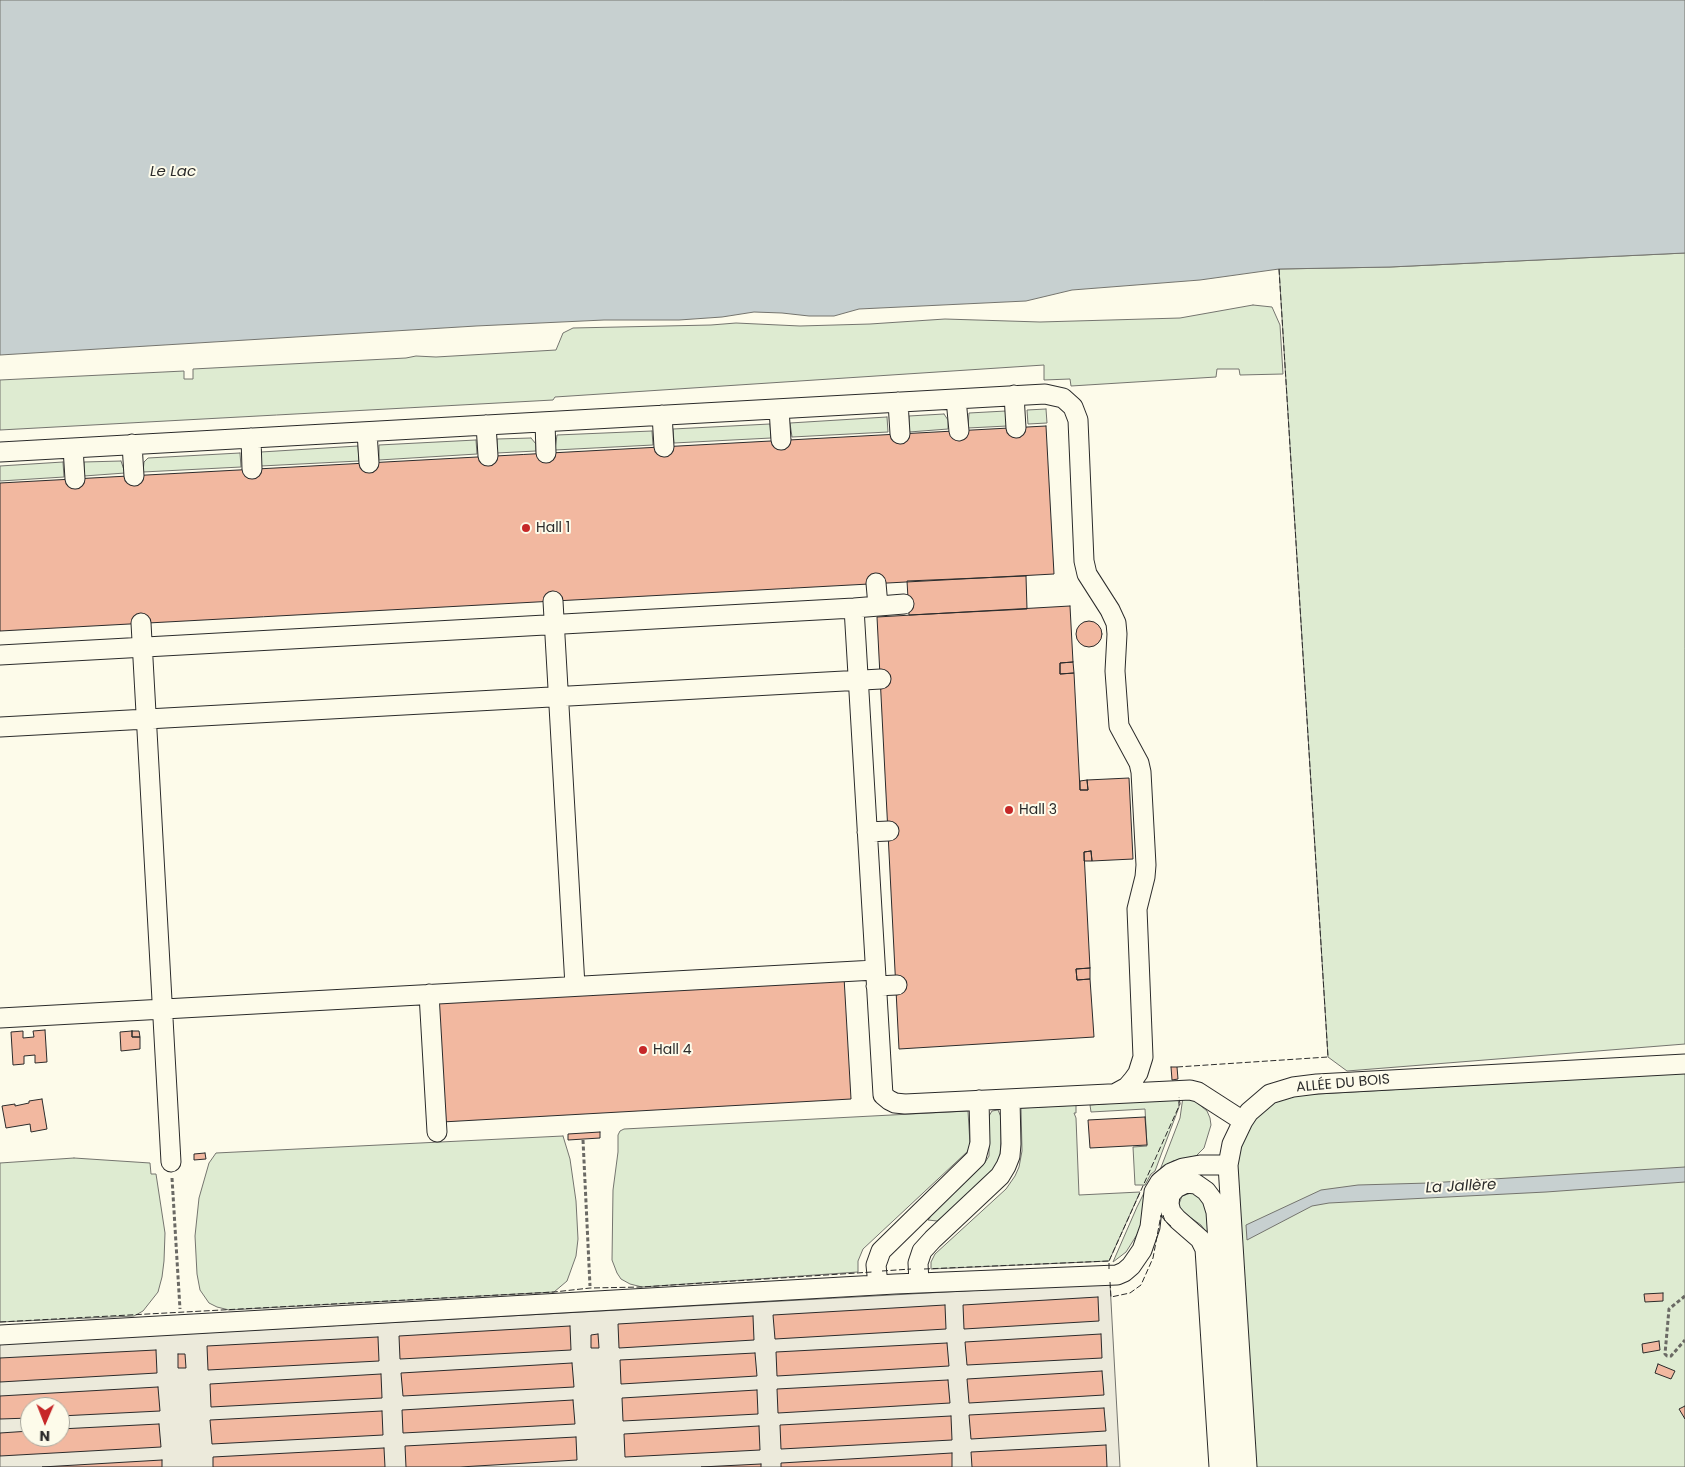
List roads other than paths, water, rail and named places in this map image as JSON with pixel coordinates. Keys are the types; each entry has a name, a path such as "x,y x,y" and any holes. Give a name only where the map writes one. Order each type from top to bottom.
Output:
{"street":[{"path":"1014,395 1016,428"},
{"path":"0,452 1014,395 1055,395 1063,398 1076,412 1078,420 1087,574 1116,623 1115,671 1118,726 1139,763 1141,772 1146,865 1145,877 1136,909 1143,1057 1138,1073 1133,1080 1116,1093"},
{"path":"956,399 959,431"},
{"path":"898,402 900,434"},
{"path":"779,409 781,440"},
{"path":"662,415 664,447"},
{"path":"545,422 546,453"},
{"path":"486,425 488,456"},
{"path":"367,432 369,463"},
{"path":"251,438 252,469"},
{"path":"132,444 134,476"},
{"path":"73,448 75,479"},
{"path":"876,583 878,606"},
{"path":"553,601 575,986"},
{"path":"0,656 904,604"},
{"path":"854,608 883,1094 889,1100 905,1104 1190,1090 1198,1092 1243,1120"},
{"path":"141,624 171,1162"},
{"path":"0,727 880,679"},
{"path":"867,832 889,831"},
{"path":"0,1018 575,986 875,978 897,985"},
{"path":"429,994 437,1132"},
{"name":"ALLÉE DU BOIS","path":"1247,1467 1228,1165 1232,1144 1243,1120 1250,1112 1270,1094 1293,1087 1317,1084 1685,1064"},
{"path":"918,1283 918,1263 922,1252 932,1239 1000,1176 1006,1166 1010,1156 1011,1144 1010,1099"},
{"path":"878,1285 876,1265 881,1251 976,1158 980,1143 979,1100"},
{"path":"0,1335 878,1285 1117,1274 1124,1272 1131,1266 1142,1250 1150,1227 1154,1192 1160,1182 1170,1173 1183,1168 1200,1164 1228,1165"},
{"path":"1219,1467 1205,1249 1194,1232 1176,1219 1171,1212 1169,1204 1170,1196 1176,1188 1186,1183 1196,1184 1206,1191 1212,1199 1216,1212 1233,1467"}],"water":[{"name":"Le Lac","path":"0,0 1685,0 1685,253 1390,267 1279,269 1200,280 1072,290 1026,301 859,309 834,316 754,312 722,317 679,320 604,320 476,326 0,355"},
{"name":"La Jallère","path":"1685,1167 1685,1182 1546,1192 1329,1203 1312,1206 1247,1240 1246,1225 1321,1190 1358,1185 1429,1183"}],"place":[{"name":"Hall 1","path":"526,528"},
{"name":"Hall 3","path":"1009,810"},
{"name":"Hall 4","path":"643,1050"}]}
